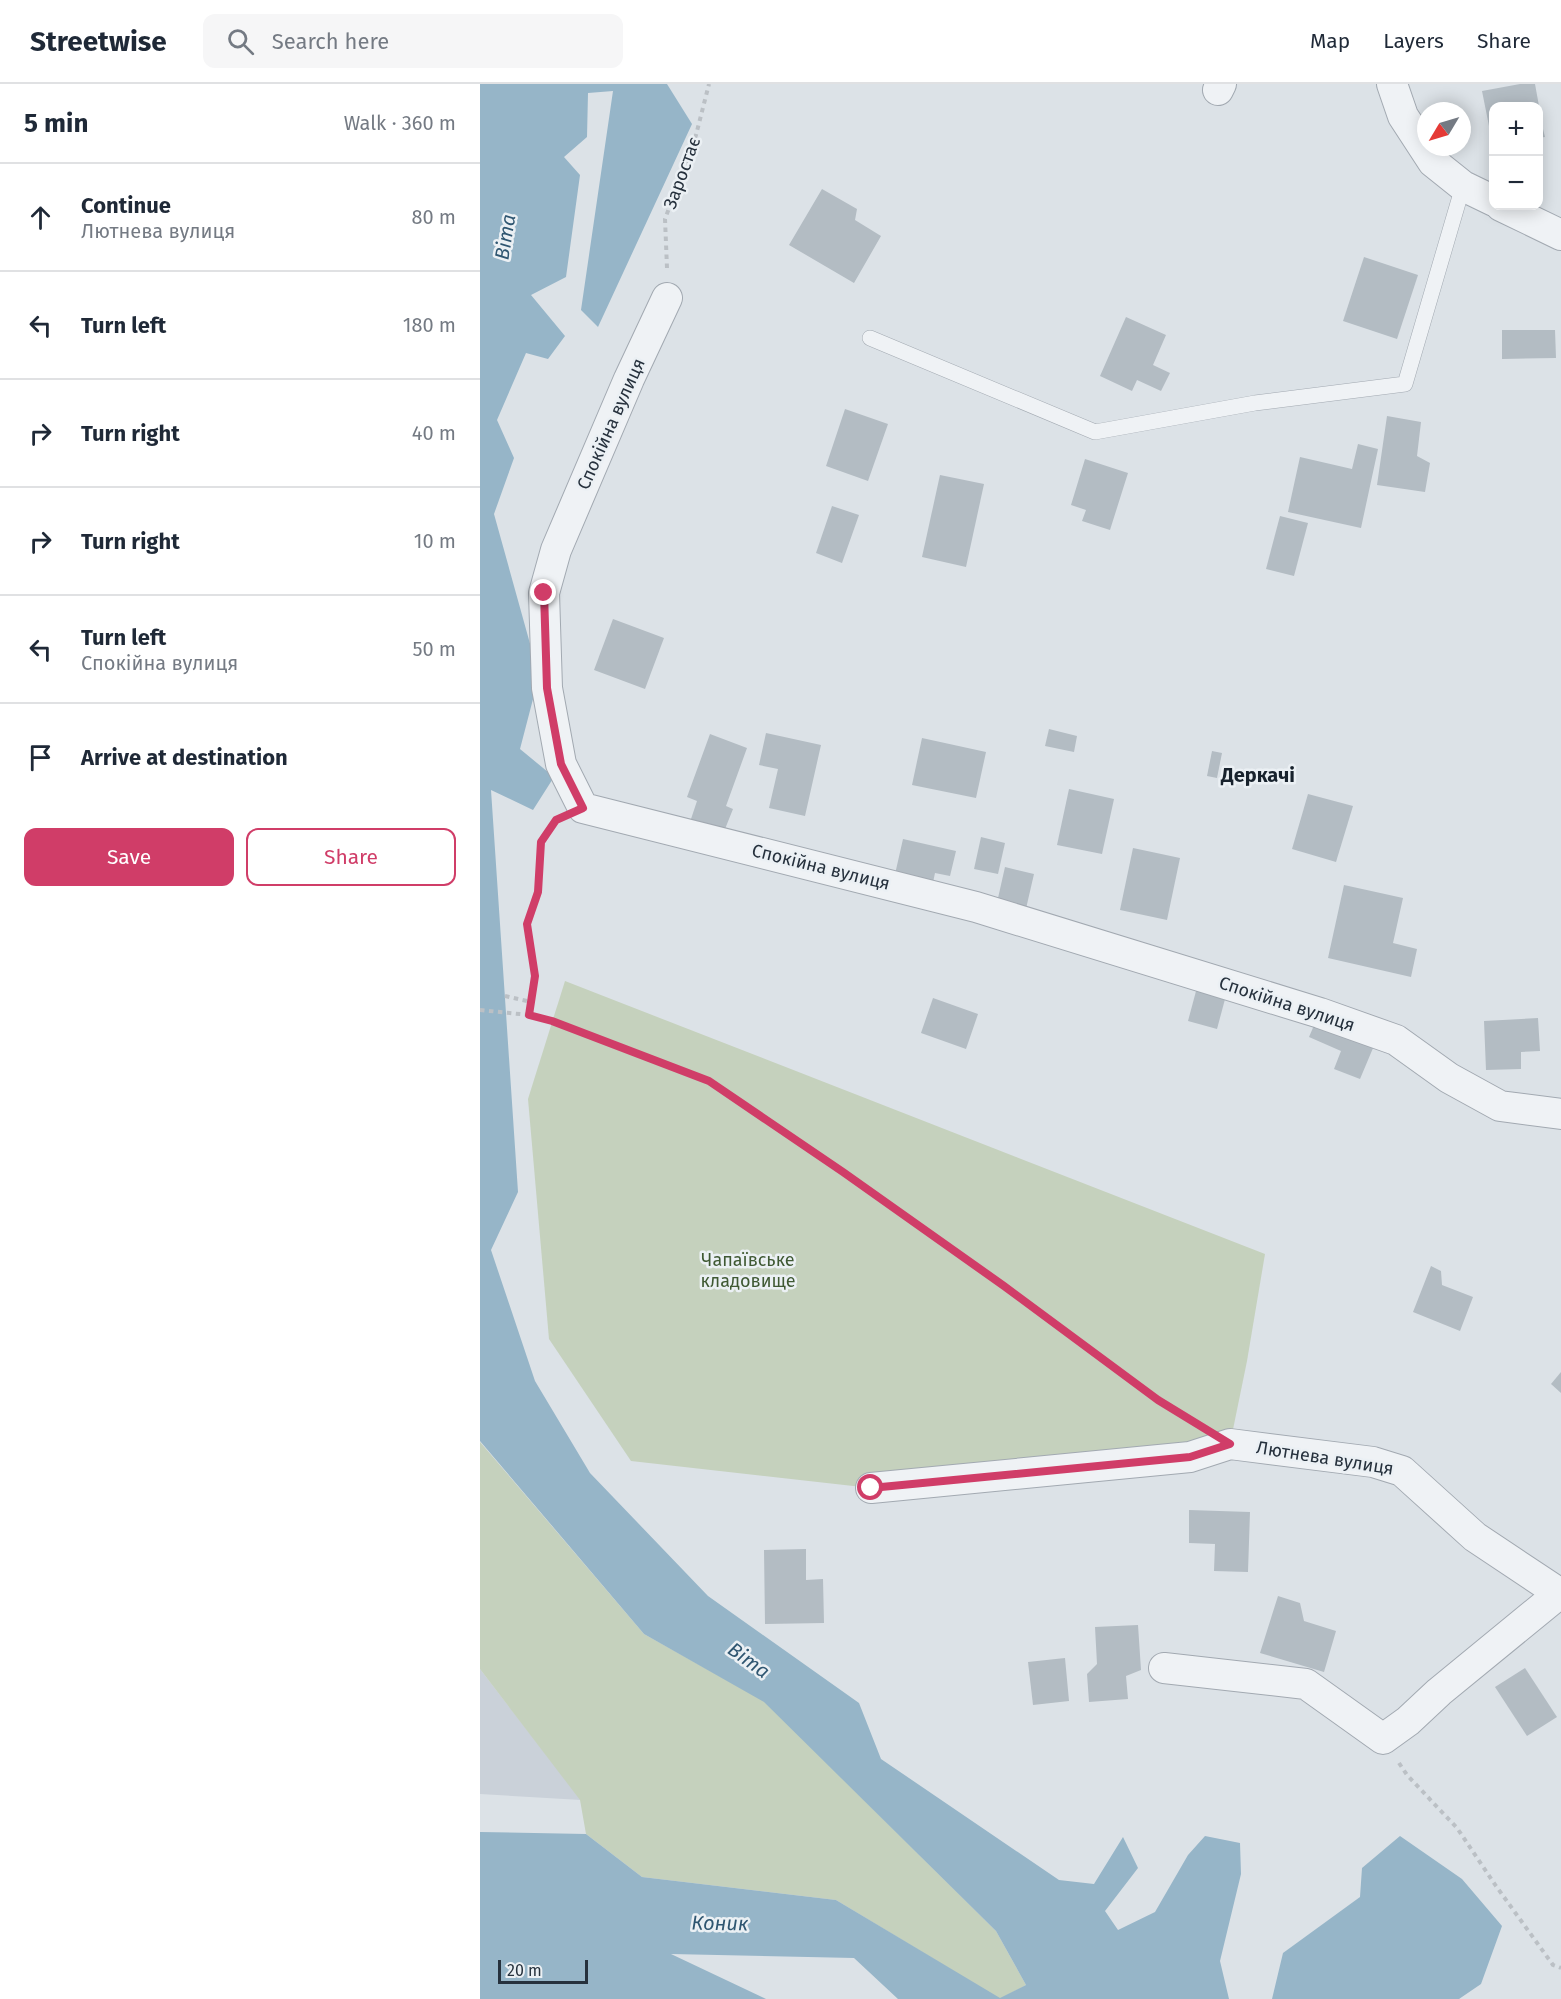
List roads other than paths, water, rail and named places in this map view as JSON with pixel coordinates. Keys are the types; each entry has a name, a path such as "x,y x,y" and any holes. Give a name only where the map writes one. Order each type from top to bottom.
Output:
{"street":[{"path":"1392,84 1403,116 1433,162 1463,186 1489,199"},
{"path":"1509,210 1561,235"},
{"name":"Спокійна вулиця","path":"667,298 629,379 556,550 544,593 547,688 561,764 583,808 976,907 1309,1010 1396,1040 1449,1078 1500,1106 1561,1114"},
{"name":"Лютнева вулиця","path":"871,1488 1190,1457 1230,1444 1373,1462 1402,1471 1476,1537 1560,1592 1439,1692 1408,1721 1383,1739 1306,1684 1164,1668"}],"lane":[{"path":"870,338 1095,432 1255,403 1405,384 1463,186"}],"water":[{"path":"480,84 667,84 692,124 598,327 581,310 613,91 588,93 587,137 564,157 580,175 566,277 531,295 565,336 548,359 526,353 497,420 514,458 494,514 539,676 520,749 554,777 533,810 491,790 518,1192 491,1250 535,1381 590,1473 708,1596 859,1703 881,1759 1059,1880 1094,1884 1123,1837 1138,1868 1105,1911 1118,1930 1155,1912 1188,1855 1205,1836 1240,1843 1241,1874 1220,1961 1229,1999 898,1999 854,1958 671,1954 766,1999 480,1999 480,1832 586,1834 642,1877 836,1900 1000,1998 1026,1985 996,1931 764,1702 644,1634 480,1441"},
{"path":"1400,1836 1462,1879 1502,1926 1481,1984 1459,1999 1272,1999 1283,1953 1360,1897 1362,1868"}],"district":[{"name":"Деркачі","path":"1258,775"}],"water label":[{"name":"Віта","path":"505,237"},
{"name":"Віта","path":"749,1660"},
{"name":"Коник","path":"720,1923"}],"park label":[{"name":"Чапаївське кладовище","path":"748,1270"}]}
